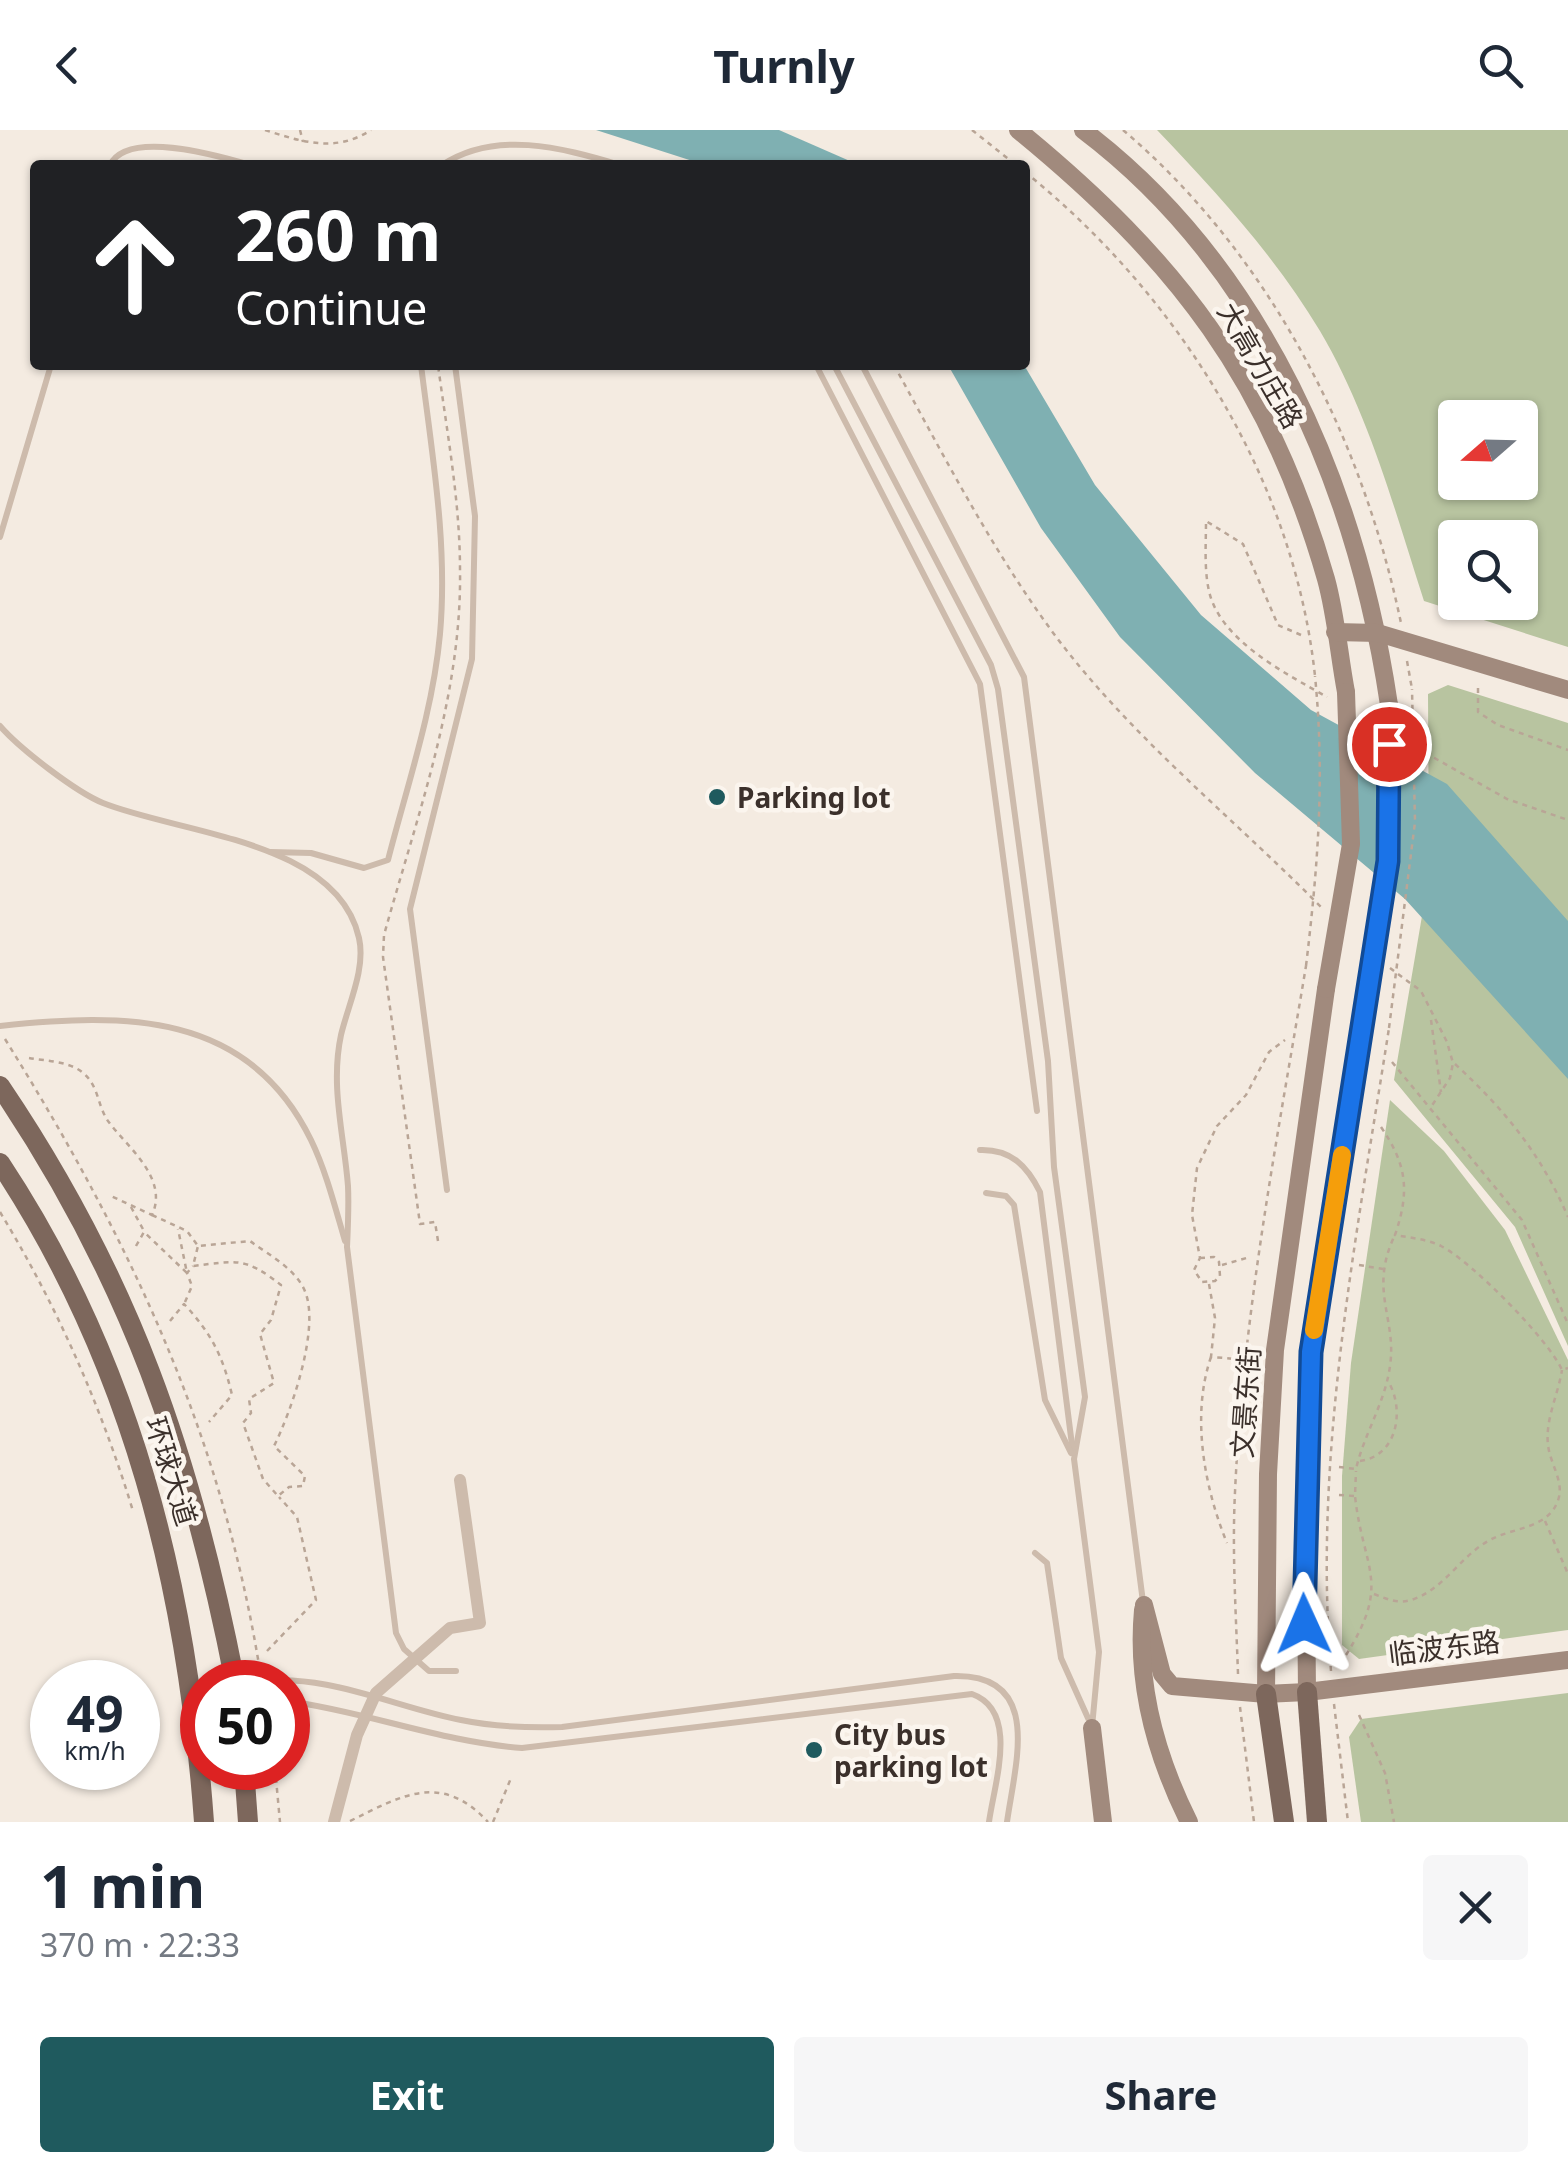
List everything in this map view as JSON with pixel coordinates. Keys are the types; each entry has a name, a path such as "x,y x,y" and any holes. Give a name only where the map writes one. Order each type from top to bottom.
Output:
{"main road":[{"name":"大高力庄路","path":"1018,130 1148,247 1217,334 1262,411 1299,495 1328,584 1346,692"},
{"name":"大高力庄路","path":"1083,130 1186,228 1252,319 1299,396 1336,485 1378,633 1389,705 1388,861 1311,1352 1305,1476 1307,1692"},
{"path":"1336,632 1378,633 1568,690"},
{"name":"文景东街","path":"1284,1822 1266,1694 1266,1547 1275,1350 1326,988 1351,844 1346,692"},
{"name":"环球大道","path":"0,1086 79,1212 145,1352 209,1552 231,1660"},
{"name":"环球大道","path":"0,1163 70,1286 138,1446 170,1561 190,1660"},
{"path":"1144,1605 1140,1641 1158,1758 1189,1822"},
{"name":"临波东路","path":"1144,1605 1162,1674 1172,1686 1266,1694 1307,1692 1568,1660"},
{"path":"1307,1692 1316,1822"},
{"path":"1092,1728 1103,1822"},
{"name":"环球大道","path":"202,1790 204,1822"},
{"path":"246,1790 248,1822"}],"street":[{"path":"334,1822 356,1735 376,1692 450,1628 480,1623 460,1480"}],"lane":[{"path":"113,160 121,146 142,136 231,160"},
{"path":"447,160 454,154 500,138 541,141 604,160"},
{"path":"0,537 50,370"},
{"path":"268,852 311,853 364,868 388,860 432,685 440,635 440,530 422,370"},
{"path":"447,1190 410,909 472,658 475,516 456,370"},
{"path":"819,370 980,684 1038,1111"},
{"path":"837,370 991,664 998,690 1048,1061 1054,1168 1086,1397 1074,1459"},
{"path":"865,370 1024,677 1144,1605"},
{"path":"2,731 98,801 268,852 308,870 346,904 360,942 337,1068 348,1187 348,1246 396,1633 404,1649 429,1671 456,1671"},
{"path":"0,1026 85,1019 158,1022 194,1032 240,1056 293,1108 312,1141 348,1246"},
{"path":"980,1150 995,1149 1021,1162 1040,1192 1100,1652 1092,1728"},
{"path":"986,1193 1006,1196 1014,1205 1045,1400 1074,1459"},
{"path":"1035,1553 1047,1563 1061,1658 1092,1728"},
{"path":"310,1686 333,1688 459,1720 524,1728 562,1727 954,1676 986,1677 1004,1692 1017,1718 1019,1733 1007,1822"},
{"path":"310,1705 353,1712 482,1745 522,1748 972,1694 992,1706 1001,1730 989,1822"}],"path":[{"path":"265,130 303,142 329,145 356,140 371,130"},
{"path":"300,130 303,142"},
{"path":"972,130 1010,160"},
{"path":"1030,176 1072,210 1132,272 1191,350 1244,439 1278,522 1300,594 1315,676 1322,753 1321,834 1306,966"},
{"path":"897,370 1006,564 1055,635 1172,766 1330,916"},
{"path":"1478,688 1478,712 1498,725 1568,750"},
{"path":"1348,1822 1333,1689 1328,1526 1336,1391 1415,822 1412,689"},
{"path":"1382,962 1421,991 1448,1042 1454,1063 1518,1126 1537,1152 1568,1217"},
{"path":"1432,1016 1441,1093"},
{"path":"1200,1258 1192,1215 1197,1168 1217,1126 1246,1095 1269,1052 1284,1040"},
{"path":"28,1058 68,1064 94,1085 105,1116 126,1137 156,1188 158,1201 152,1214"},
{"path":"1392,1062 1522,1220 1568,1324"},
{"path":"1431,1107 1454,1063"},
{"path":"403,1100 420,1224 435,1222 438,1242"},
{"path":"1346,1655 1374,1594 1355,1496 1356,1470 1391,1362 1382,1302 1384,1270 1407,1180 1401,1156 1381,1127"},
{"path":"111,1196 187,1231 198,1246"},
{"path":"129,1204 144,1232 187,1273"},
{"path":"0,1212 56,1314 108,1430 136,1521"},
{"path":"170,1321 192,1286 178,1228"},
{"path":"136,1246 144,1232"},
{"path":"1374,1594 1399,1602 1413,1600 1438,1584 1480,1546 1544,1520 1559,1496 1548,1424 1562,1370 1540,1332 1464,1262 1429,1241 1395,1236"},
{"path":"198,1246 250,1241 296,1276 307,1296 307,1343 291,1412 274,1446 305,1476 303,1486 289,1487 278,1496"},
{"path":"187,1273 198,1246"},
{"path":"1214,1257 1220,1265 1220,1276 1209,1283 1196,1277 1200,1258 1214,1257"},
{"path":"1220,1265 1250,1257"},
{"path":"192,1266 237,1259 257,1266 281,1285 271,1320 260,1334 274,1382 249,1399 251,1413 244,1423 263,1479 296,1517 316,1600 267,1652"},
{"path":"1359,1266 1384,1270"},
{"path":"1209,1283 1215,1318 1203,1398 1204,1460 1226,1543"},
{"path":"184,1304 214,1336 216,1356 226,1372 232,1395 208,1422"},
{"path":"1211,1357 1237,1359"},
{"path":"1562,1370 1568,1368"},
{"path":"1358,1461 1380,1453 1398,1422 1400,1406 1387,1380"},
{"path":"1340,1468 1356,1470"},
{"path":"1339,1495 1355,1496"},
{"path":"1544,1520 1568,1574"},
{"path":"1359,1714 1385,1773 1394,1822"},
{"path":"348,1822 410,1792 434,1790 477,1810 491,1822 511,1778"},
{"path":"276,1790 280,1822"}],"green space":[{"path":"1157,130 1568,130 1568,647 1483,620 1538,620 1538,520 1438,520 1438,605 1424,601 1367,429 1337,363 1303,303 1223,202"},
{"path":"1448,685 1568,723 1568,1346 1515,1227 1394,1080 1429,875 1428,694"},
{"path":"1390,1100 1444,1151 1505,1230 1568,1360 1568,1630 1359,1659 1342,1645 1342,1476 1351,1363"},
{"path":"1568,1693 1568,1822 1361,1822 1349,1737 1361,1719"}],"water":[{"path":"596,130 779,130 848,160 689,160"},
{"path":"951,370 1027,370 1095,485 1201,615 1311,710 1447,784 1568,921 1568,1079 1405,899 1255,773 1120,637 1041,528"}],"slow traffic":[{"path":"1314,1330 1342,1155"}],"place":[{"name":"Parking lot","path":"717,797"},
{"name":"City bus parking lot","path":"814,1750"}],"route":[{"path":"1304,1624 1311,1352 1388,861 1389,744"}]}
